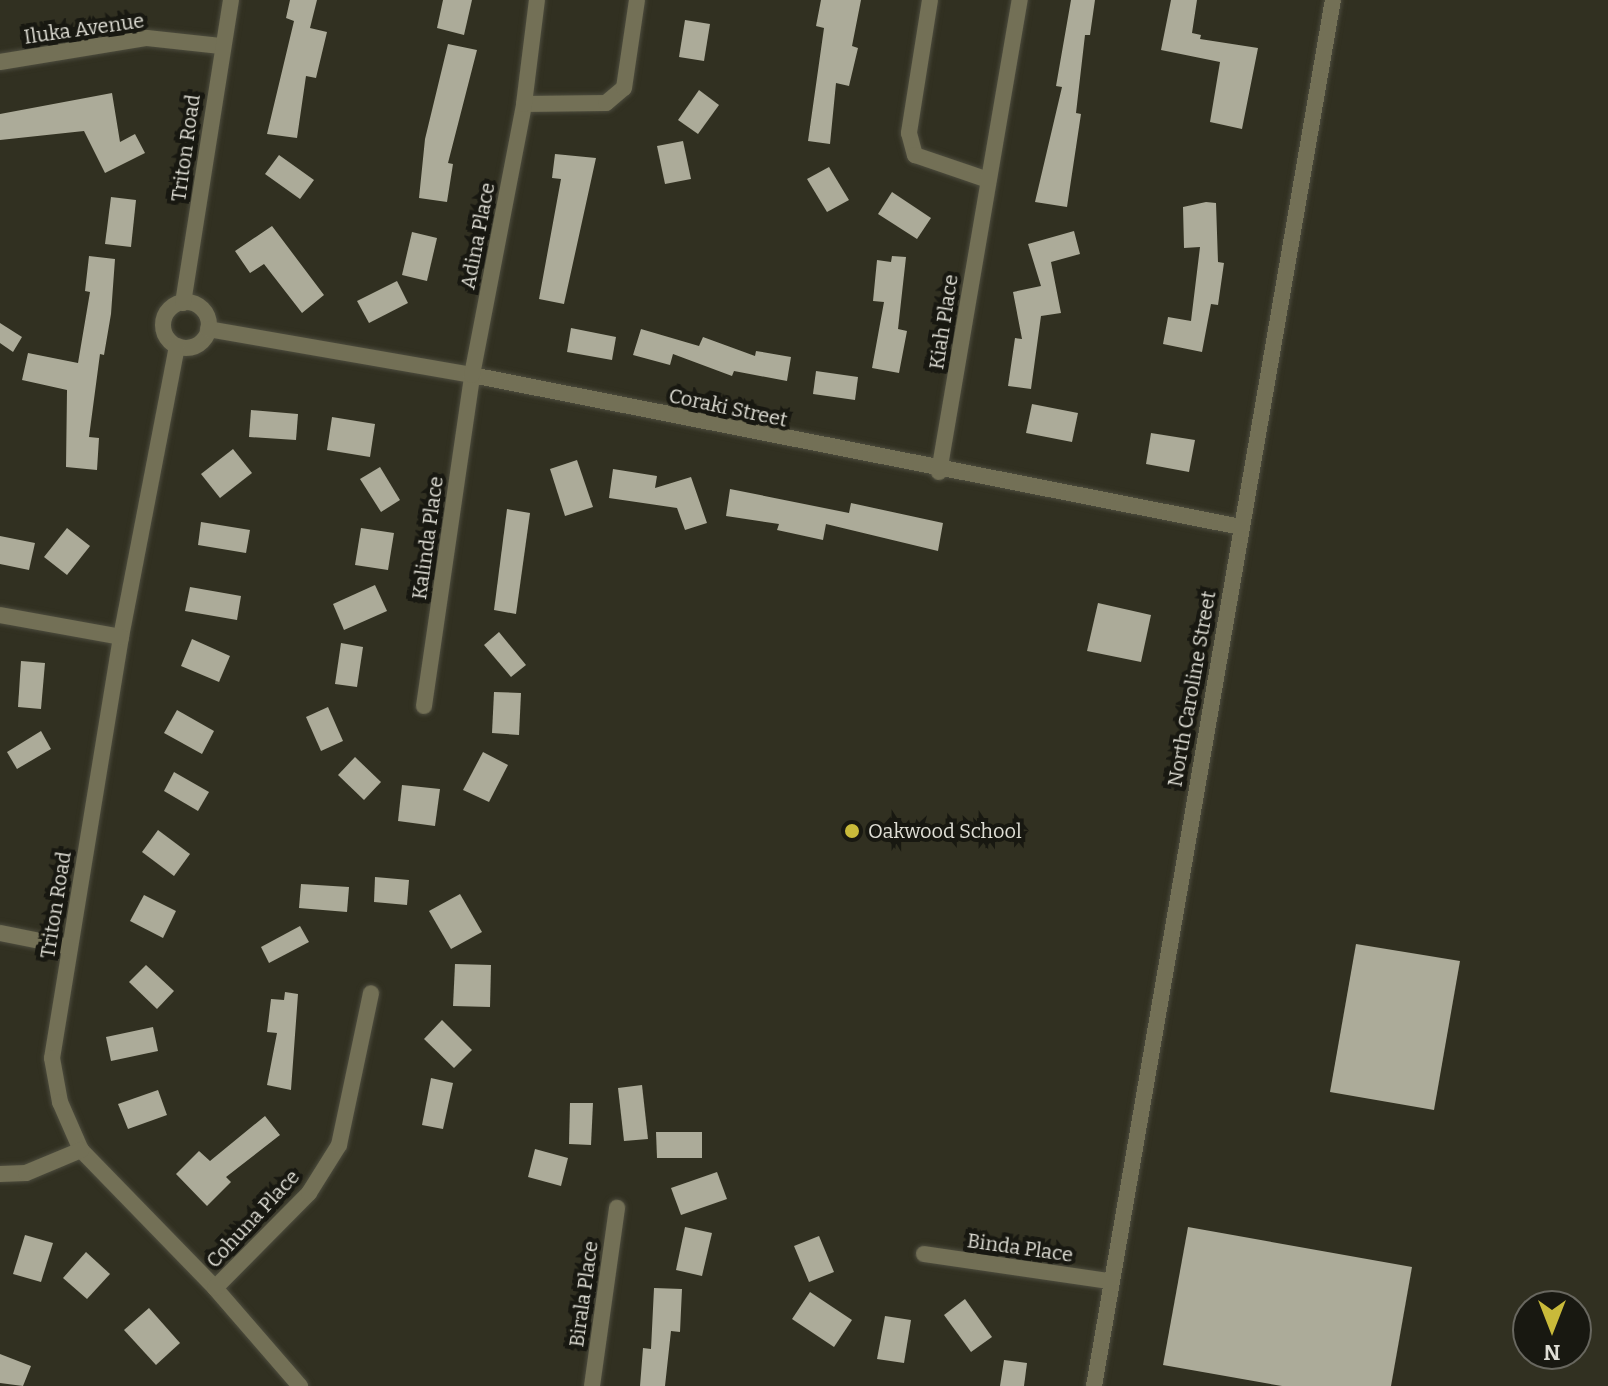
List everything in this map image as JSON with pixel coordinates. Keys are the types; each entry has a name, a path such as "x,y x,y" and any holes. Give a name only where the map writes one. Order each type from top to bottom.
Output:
{"street":[{"name":"Triton Road","path":"183,303 221,46 231,0"},
{"name":"Adina Place","path":"472,375 524,104 537,0"},
{"path":"524,104 606,103 624,88 637,0"},
{"path":"930,0 909,133 915,155 988,180"},
{"name":"Kiah Place","path":"939,472 1020,0"},
{"name":"North Caroline Street","path":"1094,1386 1333,0"},
{"name":"Iluka Avenue","path":"0,62 147,38 221,46"},
{"path":"183,303 204,311 208,329 199,343 177,346 165,336 163,321 171,308 183,303"},
{"name":"Coraki Street","path":"208,329 472,375 939,472 1241,527"},
{"name":"Triton Road","path":"177,346 121,637 52,1058 60,1102 81,1150 215,1288 300,1386"},
{"name":"Kalinda Place","path":"424,706 472,375"},
{"path":"0,615 121,637"},
{"path":"0,933 70,947"},
{"name":"Cohuna Place","path":"215,1288 309,1193 339,1145 371,993"},
{"path":"0,1174 26,1173 81,1150"},
{"name":"Birala Place","path":"592,1386 617,1208"},
{"name":"Binda Place","path":"924,1254 1110,1281"}],"building":[{"path":"290,0 317,0 310,28 327,32 316,78 306,76 297,138 267,134 294,21 286,18"},
{"path":"443,0 472,0 464,35 437,28"},
{"path":"821,0 861,0 852,46 858,48 849,86 836,83 830,144 808,141 824,28 816,26"},
{"path":"1071,0 1095,0 1090,35 1085,35 1076,113 1081,114 1067,207 1035,202 1062,87 1056,86"},
{"path":"1171,0 1197,0 1192,33 1201,35 1200,39 1258,48 1242,129 1210,122 1220,62 1161,50"},
{"path":"685,20 710,24 704,61 679,57"},
{"path":"448,44 477,50 448,163 453,164 447,202 419,198 425,139"},
{"path":"699,90 719,105 698,134 678,120"},
{"path":"112,93 120,142 135,134 145,153 105,173 84,131 0,140 0,114"},
{"path":"683,141 691,179 665,184 657,146"},
{"path":"555,154 596,158 564,304 539,299 561,179 552,178"},
{"path":"279,155 314,180 300,199 265,174"},
{"path":"829,167 849,200 827,212 807,179"},
{"path":"892,192 931,218 917,239 878,214"},
{"path":"111,197 136,200 131,247 105,244"},
{"path":"1216,203 1218,262 1224,263 1218,305 1211,304 1202,352 1163,344 1168,317 1191,321 1200,247 1184,248 1183,207"},
{"path":"272,226 324,295 302,313 264,264 250,273 235,251"},
{"path":"1074,231 1080,254 1051,262 1061,313 1041,316 1031,389 1008,386 1015,338 1022,339 1013,292 1041,286 1028,244"},
{"path":"412,232 437,238 427,281 402,275"},
{"path":"89,256 115,259 111,314 104,355 100,354 89,437 99,438 97,470 66,467 67,390 22,380 28,353 78,363 90,292 85,291"},
{"path":"892,256 906,257 898,329 907,331 899,373 872,368 884,302 873,301 877,260 891,262"},
{"path":"397,281 408,303 369,323 357,301"},
{"path":"0,323 22,337 13,352 0,343"},
{"path":"571,328 616,337 612,360 567,352"},
{"path":"641,329 699,346 703,337 755,356 756,351 791,357 787,381 734,371 732,376 673,354 670,365 633,355"},
{"path":"816,371 858,377 855,400 813,394"},
{"path":"1032,404 1078,413 1072,442 1026,433"},
{"path":"251,410 298,414 296,440 249,437"},
{"path":"332,417 375,424 370,457 327,450"},
{"path":"1151,433 1195,440 1189,472 1146,464"},
{"path":"233,449 252,473 220,498 201,474"},
{"path":"577,460 593,507 565,516 550,469"},
{"path":"380,467 400,500 381,512 360,479"},
{"path":"613,469 657,476 655,488 691,477 707,523 685,530 677,508 609,498"},
{"path":"730,489 849,513 851,503 943,523 938,551 826,524 823,540 777,530 779,524 726,516"},
{"path":"507,509 530,513 516,614 494,610"},
{"path":"201,522 250,530 246,553 198,545"},
{"path":"67,528 90,546 67,575 44,557"},
{"path":"361,528 394,533 388,570 355,565"},
{"path":"0,536 35,543 29,570 0,564"},
{"path":"375,585 387,611 344,630 333,604"},
{"path":"190,587 241,596 237,620 185,611"},
{"path":"1098,603 1151,615 1141,662 1087,651"},
{"path":"499,632 526,665 511,677 484,645"},
{"path":"192,639 230,656 219,682 181,666"},
{"path":"341,643 363,647 357,687 335,684"},
{"path":"21,661 45,663 41,709 18,707"},
{"path":"494,692 521,693 519,735 492,733"},
{"path":"328,707 343,741 321,751 306,717"},
{"path":"177,710 214,731 202,754 164,733"},
{"path":"41,731 51,749 17,769 7,752"},
{"path":"483,752 508,765 489,802 463,790"},
{"path":"355,757 381,782 364,800 338,775"},
{"path":"174,772 209,792 198,811 164,791"},
{"path":"402,785 440,789 435,826 398,821"},
{"path":"158,830 190,854 174,876 142,852"},
{"path":"375,877 409,880 407,905 374,902"},
{"path":"301,884 349,887 347,912 299,908"},
{"path":"460,894 482,932 451,949 429,911"},
{"path":"144,895 176,911 163,938 130,921"},
{"path":"300,926 309,942 269,963 261,947"},
{"path":"1356,944 1460,961 1434,1110 1330,1092"},
{"path":"455,964 491,965 490,1007 453,1006"},
{"path":"146,965 174,991 157,1009 129,982"},
{"path":"285,992 298,994 291,1090 267,1085 277,1033 267,1032 271,999 284,1000"},
{"path":"442,1020 472,1050 454,1068 424,1039"},
{"path":"153,1027 158,1051 111,1061 106,1037"},
{"path":"431,1078 453,1083 443,1129 422,1125"},
{"path":"642,1085 648,1139 624,1141 618,1088"},
{"path":"158,1090 167,1115 128,1129 118,1104"},
{"path":"570,1103 593,1103 591,1145 569,1144"},
{"path":"265,1116 280,1135 226,1177 231,1182 207,1206 176,1174 199,1151 210,1161"},
{"path":"656,1132 702,1132 702,1158 657,1158"},
{"path":"535,1149 568,1158 561,1186 528,1177"},
{"path":"717,1172 727,1199 681,1215 671,1188"},
{"path":"685,1227 712,1233 702,1276 676,1270"},
{"path":"1188,1227 1412,1267 1391,1386 1282,1386 1163,1365"},
{"path":"25,1235 53,1243 41,1282 13,1274"},
{"path":"819,1236 834,1272 809,1282 794,1246"},
{"path":"86,1252 110,1274 87,1299 63,1278"},
{"path":"654,1288 682,1289 680,1332 671,1331 665,1386 640,1386 643,1348 651,1349"},
{"path":"810,1292 852,1320 834,1347 792,1319"},
{"path":"965,1299 992,1337 971,1352 944,1315"},
{"path":"149,1308 180,1343 156,1365 124,1330"},
{"path":"885,1316 911,1320 904,1363 877,1359"},
{"path":"0,1354 31,1366 23,1386 0,1383"},
{"path":"1004,1360 1027,1363 1024,1386 1000,1386"}],"place":[{"name":"Oakwood School","path":"852,831"}]}
